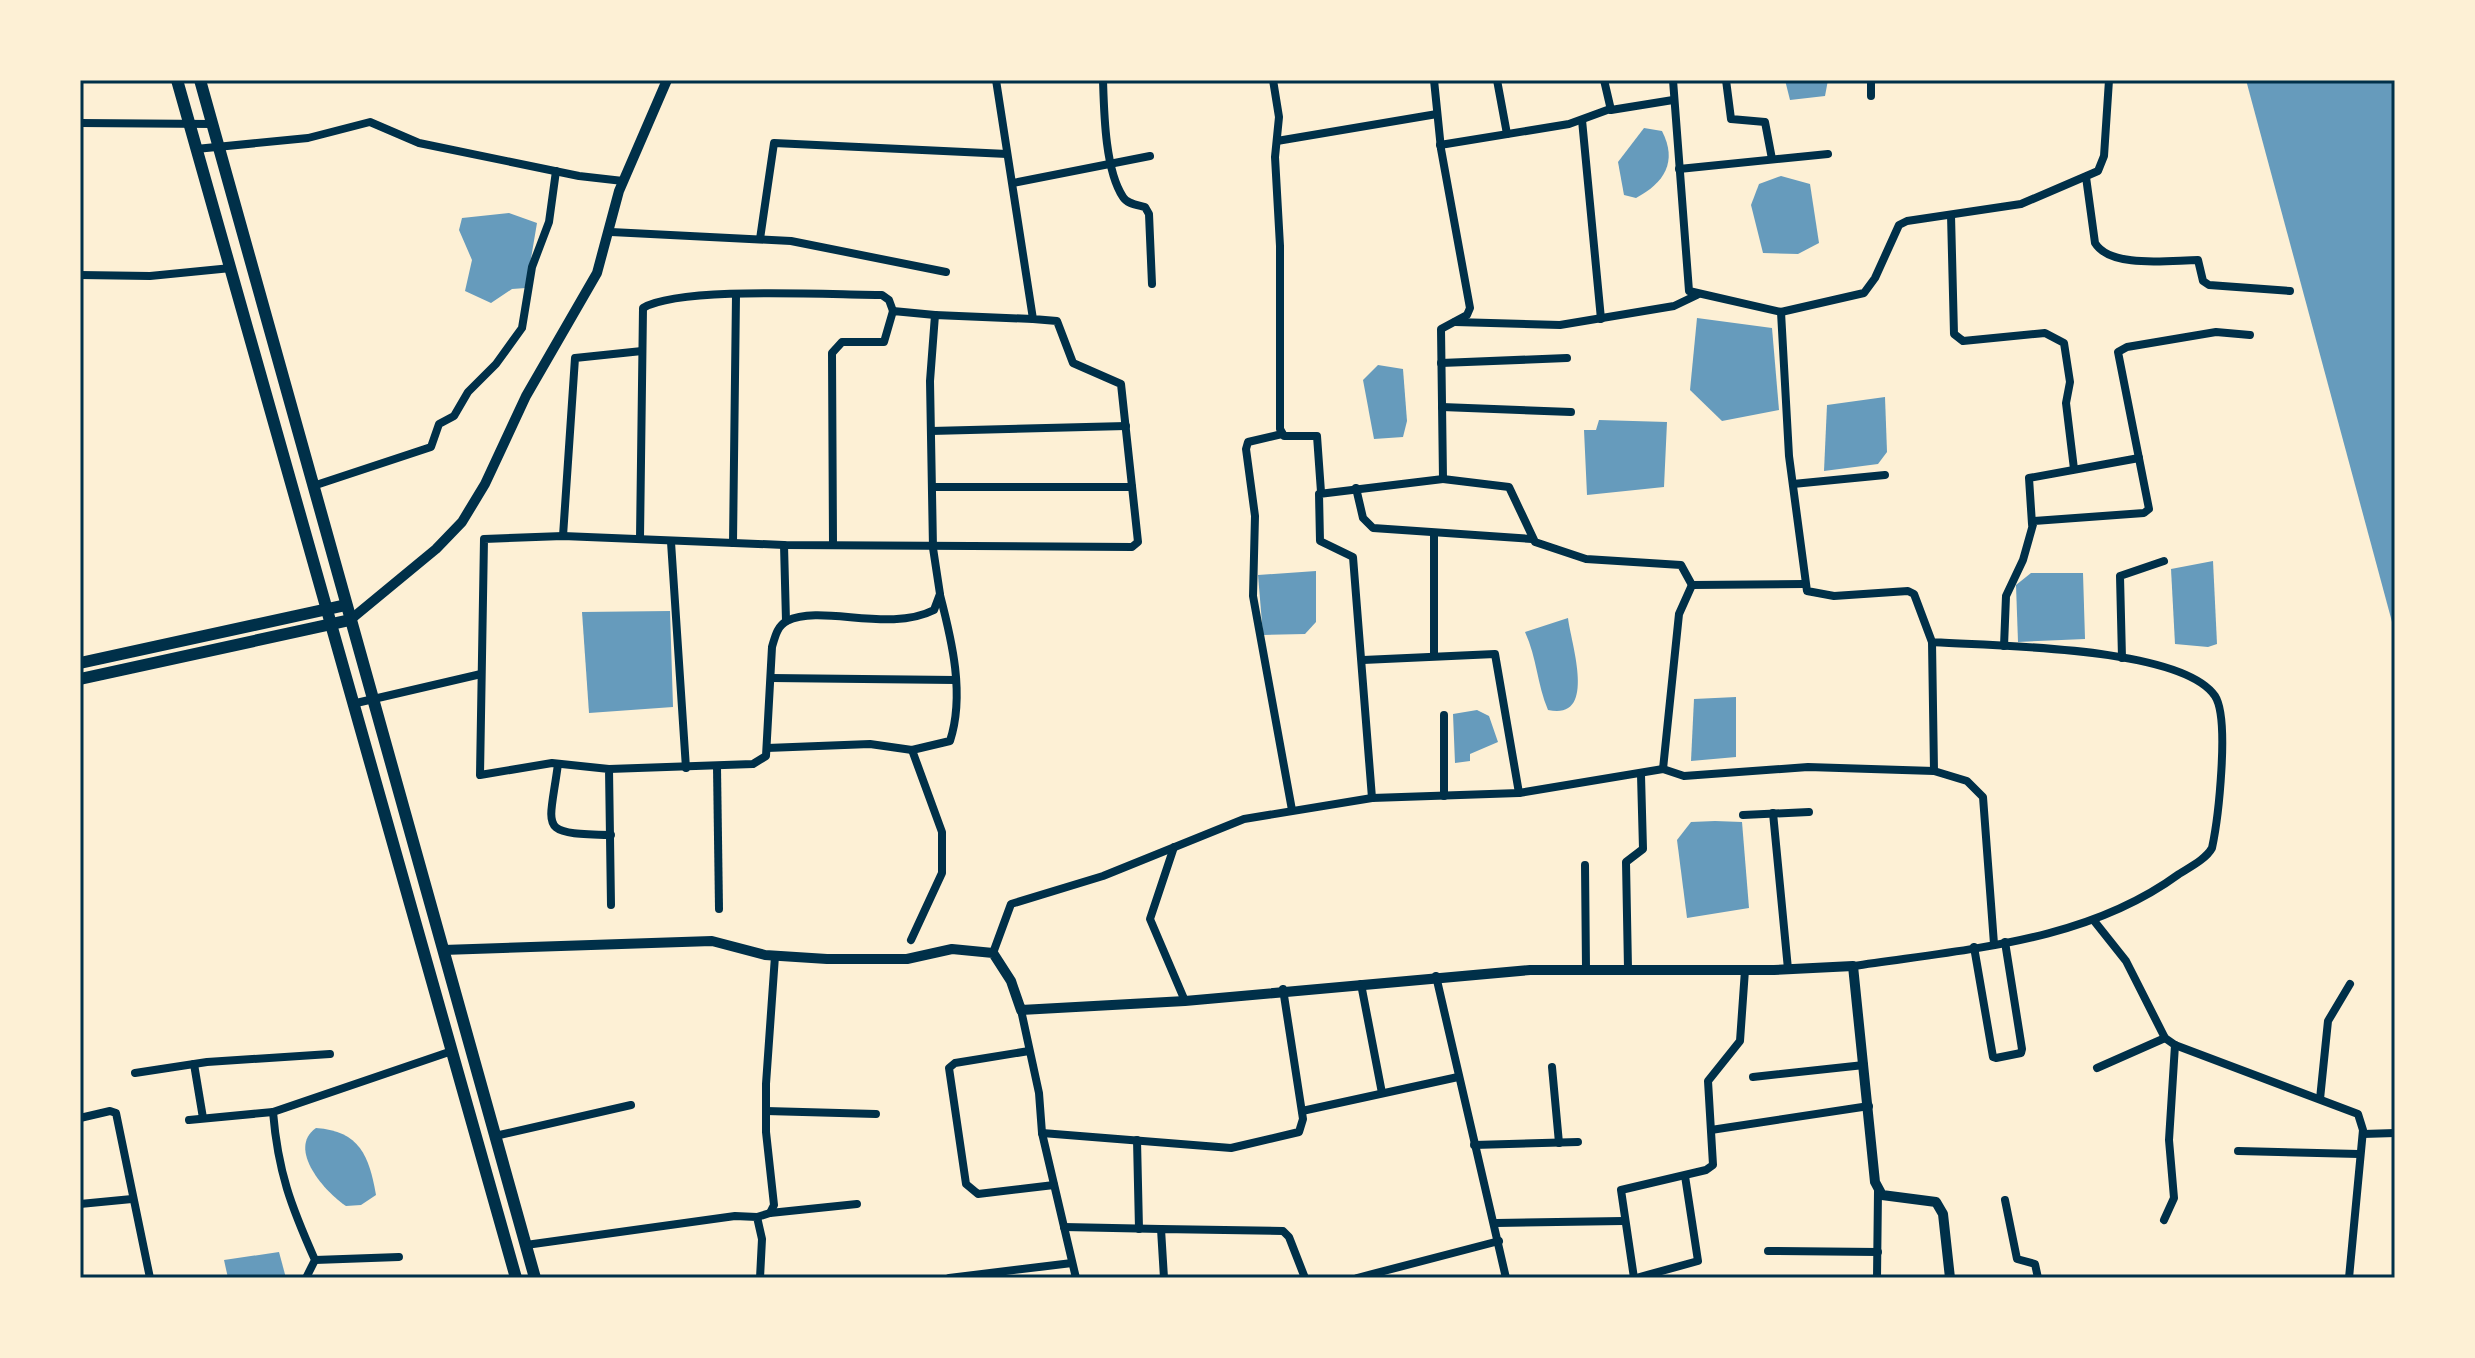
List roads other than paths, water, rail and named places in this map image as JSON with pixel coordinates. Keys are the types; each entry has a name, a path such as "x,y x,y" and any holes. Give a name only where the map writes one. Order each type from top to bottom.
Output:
{"main road":[{"path":"177,80 516,1278"},
{"path":"200,80 535,1278"},
{"path":"80,663 346,605"},
{"path":"80,679 350,620"}],"street":[{"path":"350,620 427,558 462,522 485,484 526,396 597,273 623,181 667,80"},
{"path":"996,80 1033,319"},
{"path":"1103,80 1112,164 1123,199 1148,211 1152,284"},
{"path":"1273,80 1279,117 1282,434"},
{"path":"1434,80 1440,145 1470,308 1467,315 1441,329 1443,479"},
{"path":"1497,80 1507,134"},
{"path":"1604,80 1610,109"},
{"path":"1673,80 1689,291 1781,312 1864,293 1875,278 1899,225 2033,201 2098,171 2104,156 2109,80"},
{"path":"1726,80 1731,119 1765,122 1772,159"},
{"path":"1871,80 1871,96"},
{"path":"1440,145 1582,120 1610,109 1673,100"},
{"path":"1277,141 1437,114"},
{"path":"1582,120 1601,319"},
{"path":"196,149 308,138 370,122 419,143 556,171 623,181"},
{"path":"80,123 212,124"},
{"path":"760,239 774,143 1007,154"},
{"path":"1679,169 1828,154"},
{"path":"1013,183 1150,156"},
{"path":"313,486 431,447 439,424 454,416 468,392 496,364 522,328 532,267 549,222 556,171"},
{"path":"2086,177 2095,243 2099,249 2137,262 2198,260 2203,281 2209,285 2290,291"},
{"path":"1951,215 1954,334 1963,341 2045,333 2064,343 2070,382 2066,403 2074,469"},
{"path":"611,232 760,239 849,251 946,272"},
{"path":"80,275 150,276 231,268"},
{"path":"733,543 736,295"},
{"path":"640,538 643,308 658,299 736,295 882,295 889,300 893,311 884,342 842,342 832,353 833,544"},
{"path":"1453,322 1535,327 1601,319 1680,304 1697,295"},
{"path":"893,311 1057,321 1073,363 1120,382 1138,540 1132,547 933,548 671,542 563,536 484,539 480,775 558,764 609,769 753,764 766,756 772,647 777,630 786,621 803,617 919,618 934,610 940,594"},
{"path":"1781,312 1793,484 1804,584 1807,591 1834,596 1912,592 1932,642 1934,771"},
{"path":"767,748 870,744 912,750 950,741 957,721 953,645 940,594 933,548 931,431 935,315"},
{"path":"2032,524 2038,520 2148,511 2118,352 2127,347 2205,333 2250,335"},
{"path":"563,536 575,358 642,351"},
{"path":"1441,363 1567,358"},
{"path":"1442,407 1571,412"},
{"path":"931,431 1126,426"},
{"path":"1292,810 1253,596 1255,516 1246,449 1248,442 1282,434 1317,436 1320,541 1353,557 1372,798"},
{"path":"2004,646 2006,596 2024,556 2032,524 2029,478 2139,458"},
{"path":"1793,484 1885,475"},
{"path":"1321,492 1443,479 1509,487 1532,539"},
{"path":"932,487 1132,487"},
{"path":"1356,488 1363,518 1373,528 1532,539 1586,559 1681,565 1692,585"},
{"path":"1434,533 1434,656"},
{"path":"671,542 686,768"},
{"path":"784,545 786,621"},
{"path":"2122,658 2120,576 2164,561"},
{"path":"1692,585 1804,584"},
{"path":"1663,769 1679,614 1692,585"},
{"path":"346,605 364,607"},
{"path":"1021,1010 1185,1001 1436,976 1586,969 1745,970 1853,966 2005,942 2095,922 2155,891 2210,852 2221,790 2220,709 2213,693 2170,667 2122,658 1932,642"},
{"path":"1363,660 1496,655 1519,793"},
{"path":"352,704 481,674"},
{"path":"771,678 955,680"},
{"path":"1444,715 1444,796"},
{"path":"911,940 942,873 942,832 912,750"},
{"path":"558,764 551,818 554,828 561,834 611,835"},
{"path":"717,767 719,909"},
{"path":"993,953 1011,904 1103,876 1244,819 1372,798 1519,793 1663,769 1684,776 1808,767 1934,771 1967,781 1983,797 1994,944"},
{"path":"609,769 611,905"},
{"path":"1628,969 1626,862 1643,849 1641,775"},
{"path":"1743,815 1809,812"},
{"path":"1773,813 1788,969"},
{"path":"1174,847 1150,919 1185,1001"},
{"path":"1585,865 1586,969"},
{"path":"2095,922 2126,961 2165,1038 2195,1056 2356,1112 2363,1134 2349,1278"},
{"path":"443,950 712,941 775,956 907,959 952,949 993,953"},
{"path":"1974,947 1993,1057 1996,1058 2021,1053 2022,1049 2005,942"},
{"path":"993,953 1011,981 1021,1010 1039,1093 1042,1133 1076,1278"},
{"path":"770,1213 774,1205 766,1111 768,1035 775,956"},
{"path":"1853,966 1878,1191 1877,1278"},
{"path":"1685,1176 1698,1261 1635,1278 1623,1221 1622,1189 1709,1170 1713,1165 1708,1081 1740,1041 1745,970"},
{"path":"1436,976 1474,1145 1496,1223 1506,1278"},
{"path":"1361,984 1382,1093"},
{"path":"2320,1099 2328,1021 2350,984"},
{"path":"1042,1133 1247,1146 1299,1132 1304,1124 1283,989"},
{"path":"2097,1068 2165,1038"},
{"path":"2164,1220 2174,1198 2169,1140 2175,1045"},
{"path":"189,1120 273,1112 452,1051"},
{"path":"1029,1051 955,1063 949,1068 966,1184 978,1194 1054,1185"},
{"path":"135,1073 194,1064 330,1054"},
{"path":"194,1064 203,1118"},
{"path":"1753,1077 1864,1065"},
{"path":"1552,1067 1559,1143"},
{"path":"1302,1111 1458,1077"},
{"path":"495,1136 631,1105"},
{"path":"1711,1130 1869,1106"},
{"path":"80,1118 110,1111 116,1113 150,1278"},
{"path":"766,1111 820,1115 876,1114"},
{"path":"273,1112 283,1183 315,1260 306,1278"},
{"path":"2363,1134 2395,1133"},
{"path":"1137,1140 1139,1229"},
{"path":"1474,1145 1578,1142"},
{"path":"2238,1151 2359,1154"},
{"path":"1878,1191 1882,1195 1936,1202 1943,1214 1950,1278"},
{"path":"80,1204 132,1199"},
{"path":"2005,1200 2017,1259 2035,1264 2038,1278"},
{"path":"526,1245 735,1216 757,1217 857,1204"},
{"path":"757,1217 762,1239 760,1278"},
{"path":"1496,1223 1623,1221"},
{"path":"1064,1227 1283,1231 1289,1237 1305,1278"},
{"path":"1161,1229 1164,1278"},
{"path":"1357,1278 1499,1241"},
{"path":"1768,1251 1878,1252"},
{"path":"315,1260 399,1257"},
{"path":"949,1278 1072,1263"}],"water":[{"path":"1785,80 1828,80 1825,96 1790,100"},
{"path":"2246,80 2395,80 2395,633"},
{"path":"1644,128 1662,131 1669,152 1668,162 1654,186 1636,198 1624,195 1618,162"},
{"path":"1781,176 1810,184 1819,243 1798,254 1763,253 1751,205 1759,184"},
{"path":"509,213 537,223 526,288 512,289 491,303 465,291 472,260 459,230 462,218"},
{"path":"1697,318 1772,328 1779,410 1722,421 1690,390"},
{"path":"1378,365 1403,369 1407,421 1403,437 1374,439 1363,380"},
{"path":"1885,397 1887,452 1878,464 1824,471 1827,405"},
{"path":"1599,420 1667,422 1664,487 1587,495 1584,430 1596,430"},
{"path":"2213,561 2217,644 2208,647 2175,644 2171,569"},
{"path":"1316,571 1316,622 1305,634 1263,635 1258,575"},
{"path":"2031,573 2083,573 2085,639 2018,642 2016,585"},
{"path":"670,611 673,707 589,713 582,612"},
{"path":"1568,618 1576,661 1577,693 1573,704 1563,710 1548,710 1525,632"},
{"path":"1736,697 1736,757 1691,761 1694,699"},
{"path":"1477,710 1489,716 1498,742 1470,754 1470,761 1455,763 1453,714"},
{"path":"1691,822 1742,822 1749,908 1687,918 1677,840"},
{"path":"316,1128 343,1134 360,1148 370,1168 376,1195 361,1205 346,1206 320,1181 312,1170 305,1147 308,1137"},
{"path":"279,1252 286,1278 228,1278 224,1260"}]}
